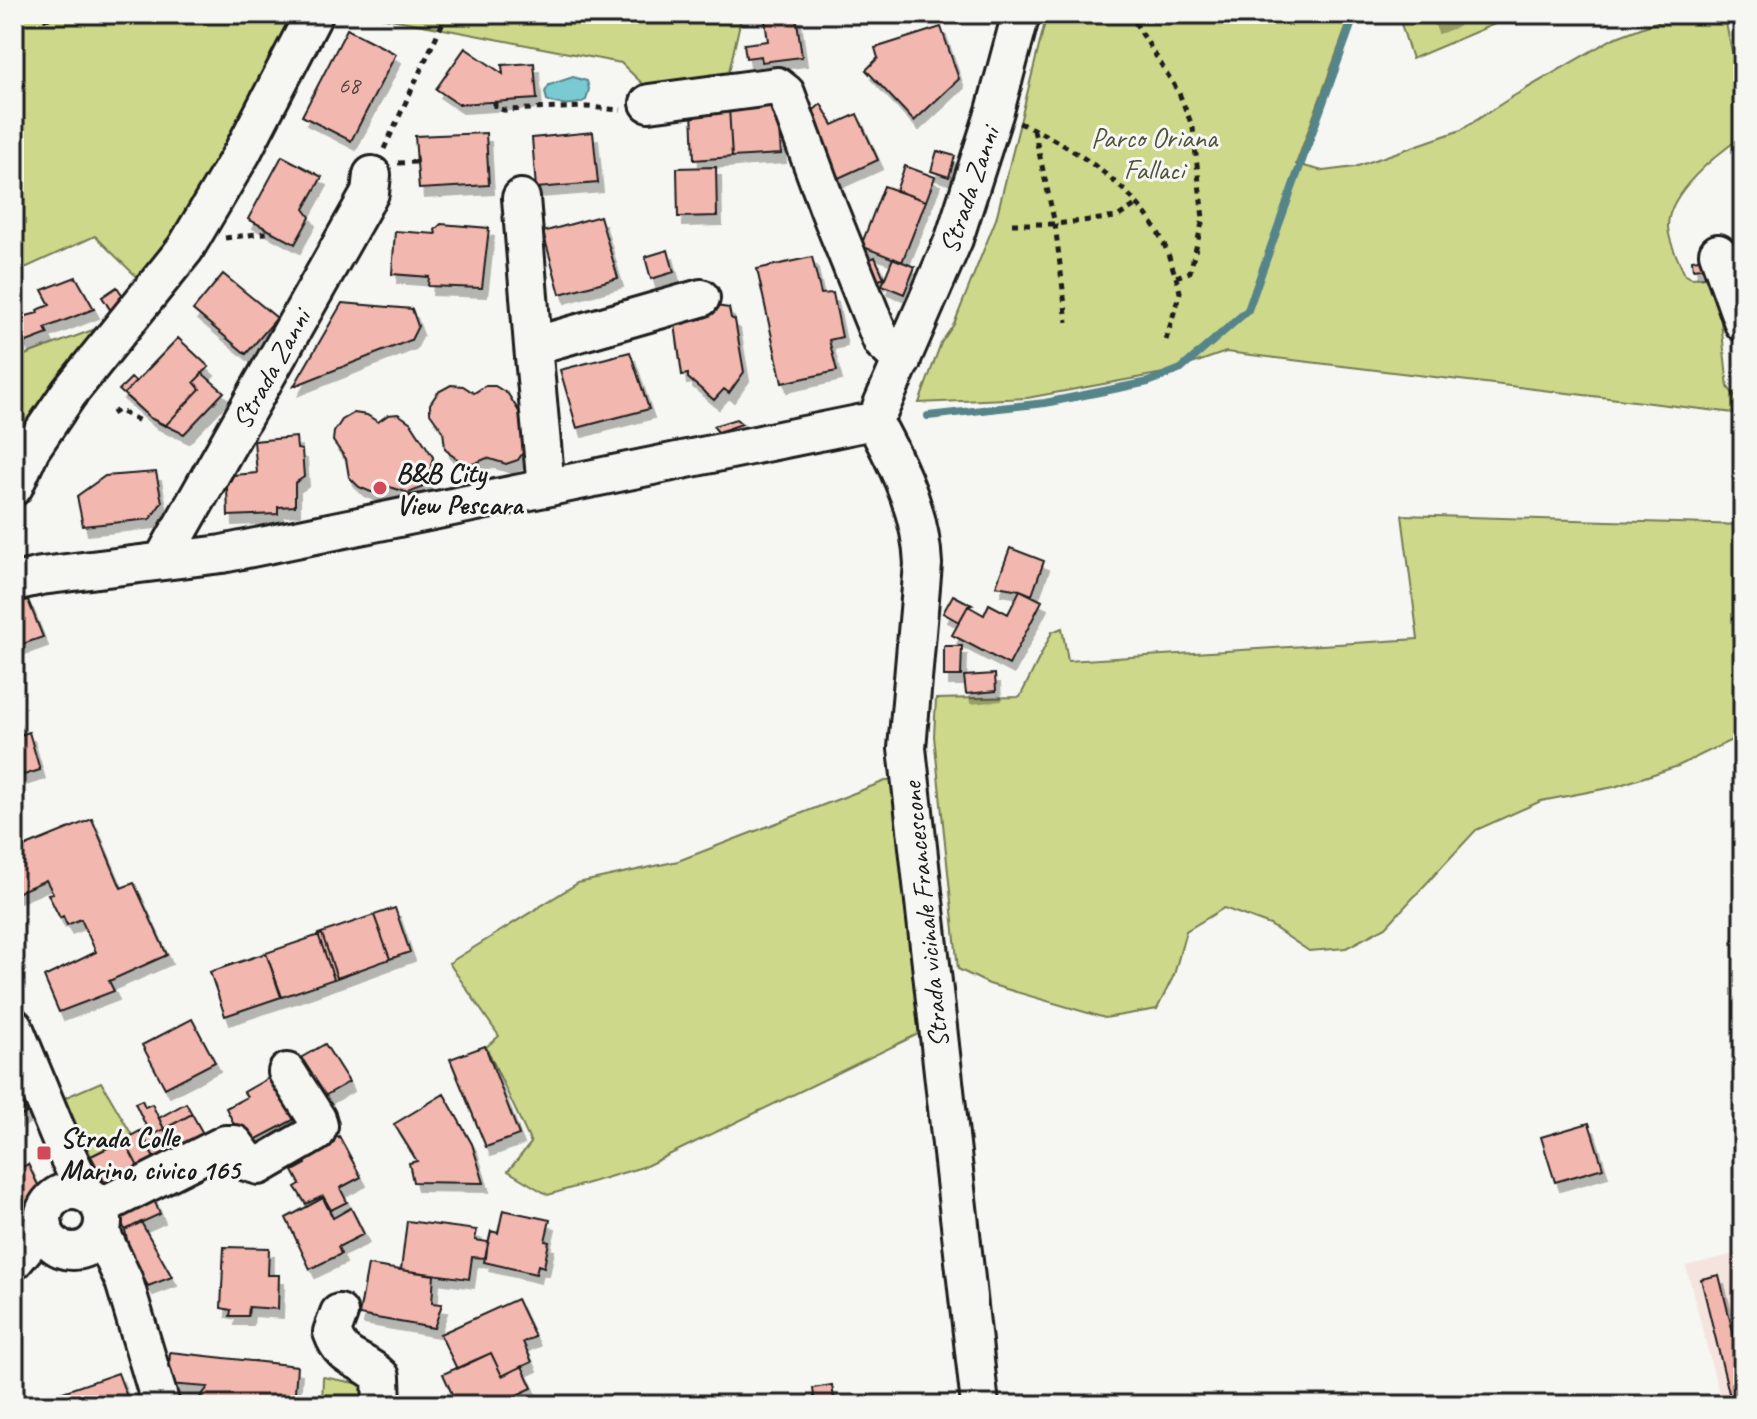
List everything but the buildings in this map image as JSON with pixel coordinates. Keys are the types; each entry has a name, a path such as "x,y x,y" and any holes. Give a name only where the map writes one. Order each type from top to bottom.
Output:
{"street":[{"path":"14,487 31,449 69,393 185,249 242,153 314,14"},
{"name":"Strada Zanni","path":"875,421 954,239 995,111 1021,14"},
{"path":"637,107 777,86 786,93 882,342 902,361"},
{"name":"Strada Zanni","path":"162,561 370,193 372,175"},
{"path":"521,198 546,488"},
{"path":"1718,253 1743,323"},
{"path":"533,346 701,298"},
{"path":"14,582 222,554 875,421"},
{"name":"Strada vicinale Francescone","path":"875,421 900,471 917,520 922,551 907,748 980,1405"},
{"path":"16,1039 63,1146 78,1211 124,1281 161,1405"},
{"path":"14,1261 78,1211 225,1144 235,1144 249,1163 259,1166 316,1133 319,1126 317,1119 287,1072"},
{"path":"339,1313 332,1332 336,1344 342,1354 369,1365 381,1377 382,1405"}],"path":[{"path":"33,14 44,19 74,14"},
{"path":"1133,14 1136,24 1179,93 1193,128 1203,219 1190,272 1176,277"},
{"path":"372,175 443,22"},
{"path":"495,102 495,108 504,110 637,107"},
{"path":"1011,120 1034,129 1093,164 1137,204 1161,236 1180,292 1166,340"},
{"path":"1034,129 1055,224 1067,322"},
{"path":"1012,224 1055,224 1117,217 1137,204"},
{"path":"193,236 204,240 273,232"},
{"path":"112,414 118,410 140,421"}],"shaded area":[{"path":"1743,1252 1743,1405 1722,1405 1686,1266"}],"green space":[{"path":"14,14 314,14 151,291 95,236 14,273"},
{"path":"365,14 742,14 726,85 650,91 621,63"},
{"name":"Parco Oriana Fallaci","path":"1047,14 1351,14 1296,164 1323,171 1355,167 1461,130 1614,38 1662,20 1724,14 1743,102 1743,136 1708,163 1685,188 1670,214 1668,227 1672,246 1685,275 1692,278 1716,276 1725,302 1720,313 1728,387 1738,400 1743,401 1743,414 1226,352 1169,372 1027,398 919,403 941,343 954,324 996,219"},
{"path":"1398,14 1518,14 1412,59"},
{"path":"109,324 14,471 14,359"},
{"path":"1402,515 1743,525 1743,730 1734,739 1678,766 1614,787 1541,801 1476,830 1386,927 1346,948 1309,951 1270,925 1224,908 1186,931 1174,975 1157,1009 1105,1018 989,984 958,969 934,736 936,699 1020,697 1052,632 1062,628 1068,661 1418,639"},
{"path":"901,775 937,1025 646,1166 548,1195 508,1171 531,1143 486,1047 499,1036 449,963 578,883 678,861"},
{"path":"101,1082 132,1135 91,1156 64,1098"},
{"path":"323,1377 381,1388 382,1405 322,1405"}],"water":[{"path":"573,77 587,81 589,89 586,100 566,104 547,100 545,92 549,85"}],"waterway":[{"path":"928,416 1045,403 1148,382 1181,369 1248,310 1355,14"}],"place":[{"name":"B&B City View Pescara","path":"380,488"},
{"name":"Strada Colle Marino, civico 165","path":"44,1153"}]}
